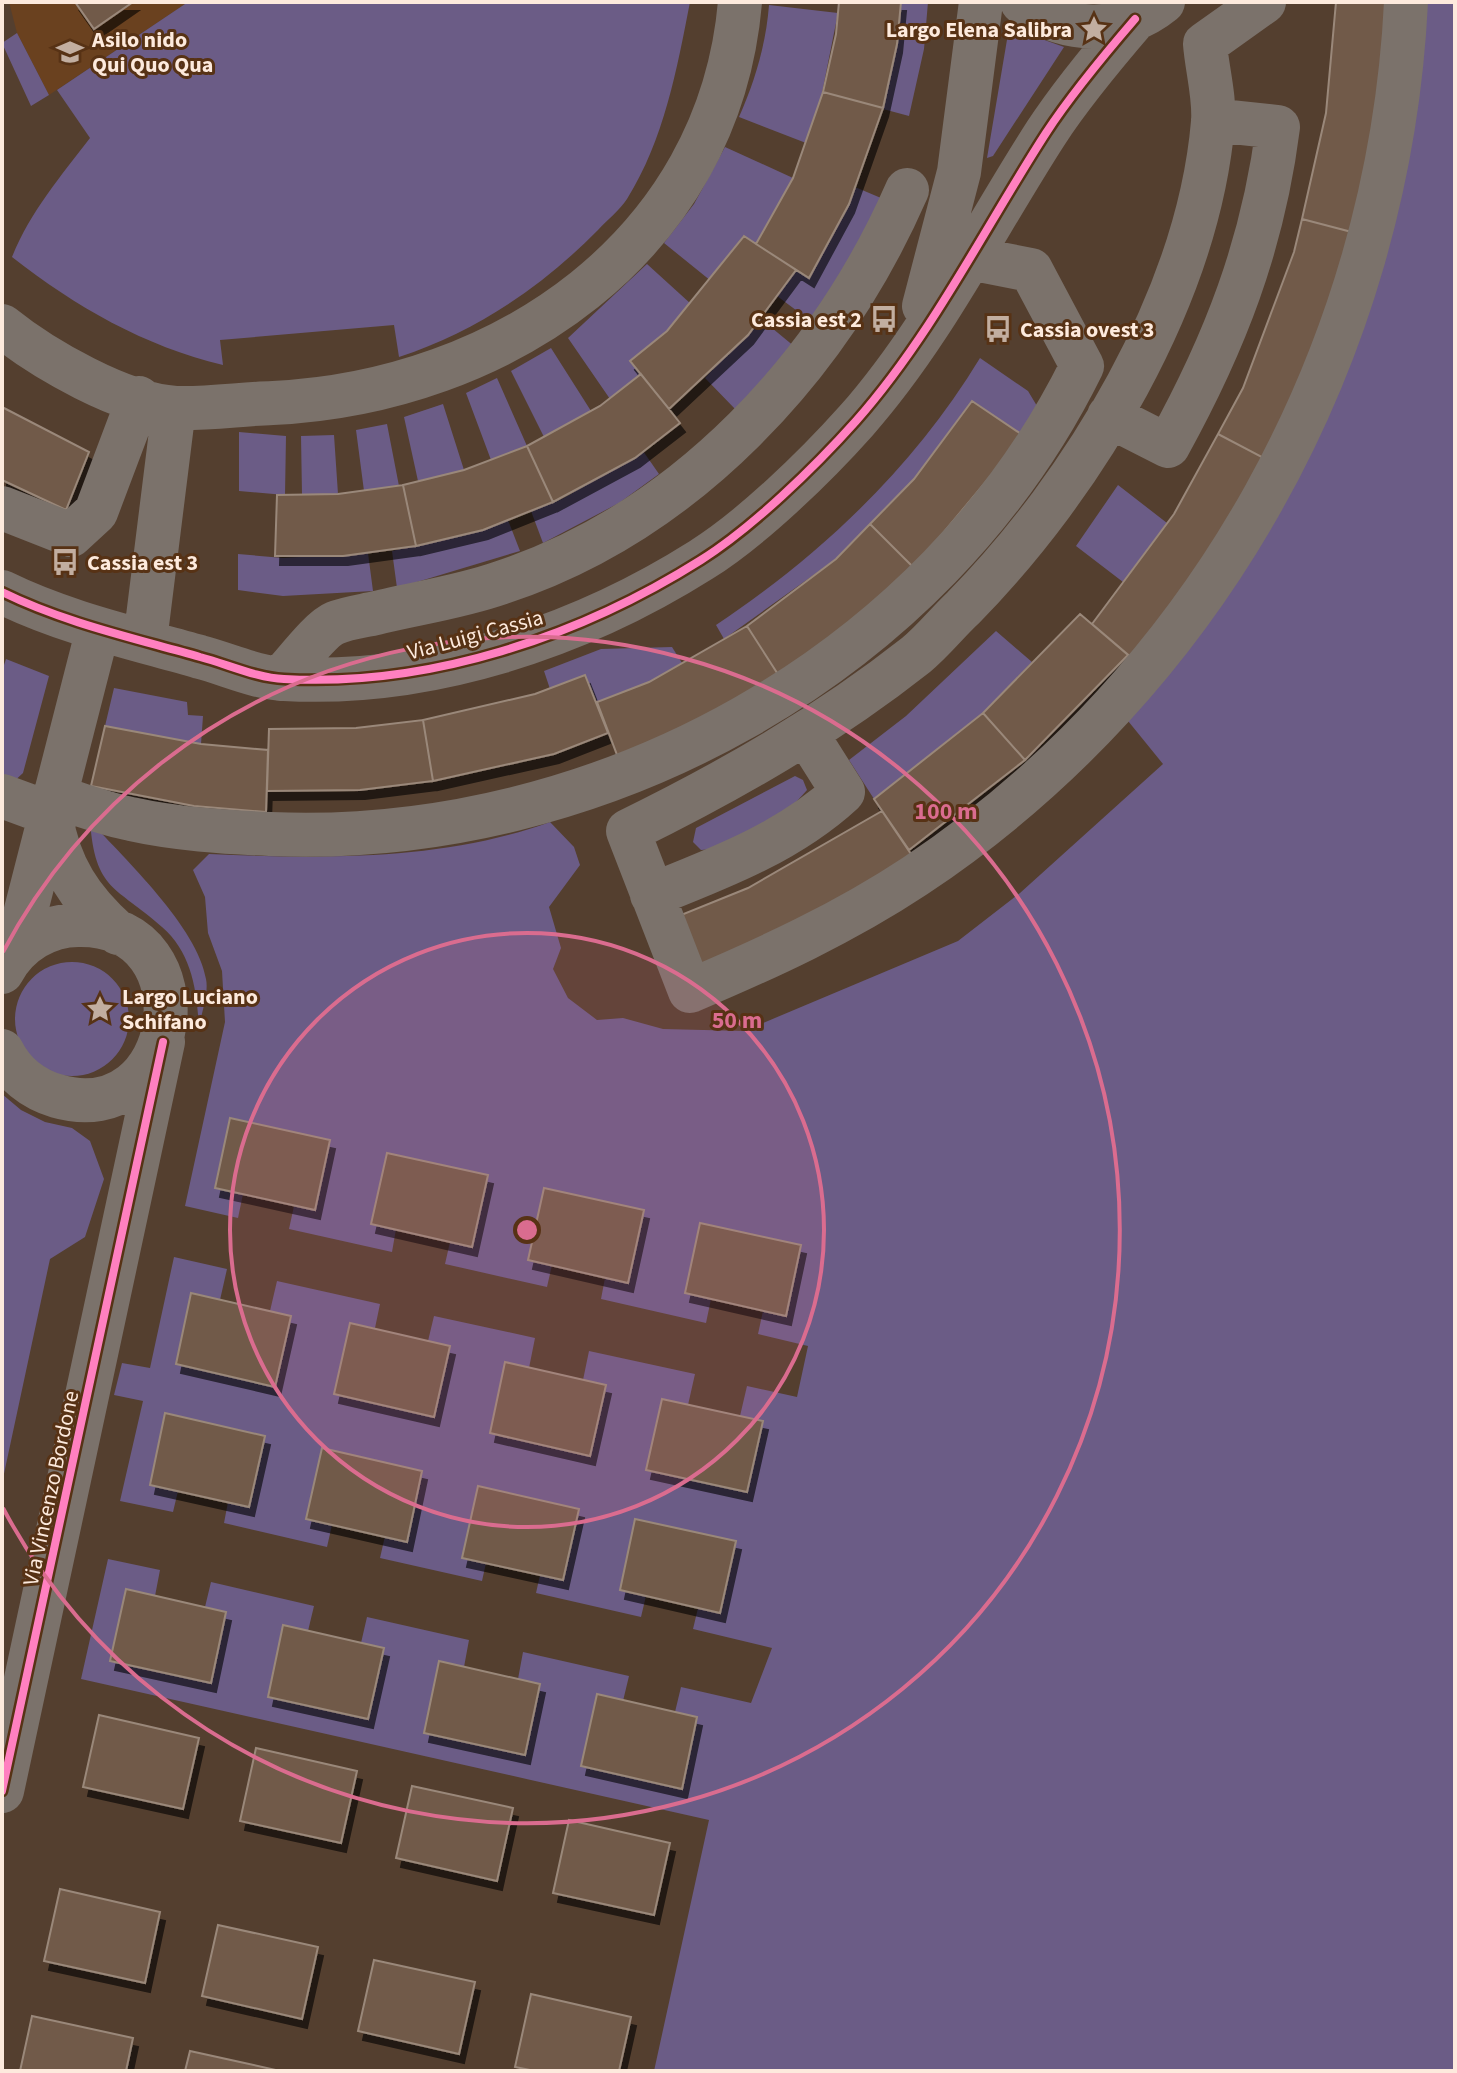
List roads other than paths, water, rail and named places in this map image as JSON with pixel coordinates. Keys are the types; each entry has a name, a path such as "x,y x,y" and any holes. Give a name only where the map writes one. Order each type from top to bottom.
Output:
{"street":[{"path":"2,326 64,368 156,403 310,401 375,392 491,351 544,321 594,284 637,240 674,191 704,136 725,78 740,2"},
{"path":"913,349 959,172 981,2"},
{"path":"1022,2 1040,15 1071,25 1103,27 1147,12 1205,44"},
{"path":"1192,2 1205,44 1213,120 1195,222 1149,344 1087,457 1009,560 918,653 807,735 703,794 628,831 690,991 773,956 892,890 981,828 1044,775 1102,718 1157,657 1250,524 1290,452 1324,378 1375,223 1401,75 1406,2"},
{"path":"1205,44 1264,2"},
{"name":"Via Luigi Cassia","path":"2,592 98,629 280,679 352,677 424,669 520,646 614,609 702,559 754,519 855,422 913,349 1049,129 1147,12"},
{"path":"1109,416 1168,446 1209,372 1236,300 1257,238 1271,178 1278,127 1213,120"},
{"path":"280,679 333,623 500,583 584,547 698,471 733,443 813,352 849,303 907,190"},
{"path":"2,796 132,820 221,832 312,836 402,831 492,816 579,792 664,760 745,719 821,669 868,631 956,549 1013,479 1070,391 1082,366 1031,270 969,258"},
{"path":"2,508 71,535 96,512 156,403"},
{"path":"145,641 156,403"},
{"path":"6,965 53,806 98,629"},
{"path":"652,895 754,853 815,818 843,792 807,735"},
{"name":"Via Vincenzo Bordone","path":"2,1791 8,1734 133,1192 168,1014 159,973 142,950 98,916 65,871 53,806"},
{"path":"6,965 40,934 71,924 96,926 118,933"},
{"path":"79,1099 123,1088 147,1069 163,1042"},
{"path":"2,1051 28,1082 44,1092 79,1099 96,1111 119,1143 133,1192"}],"place":[{"name":"Largo Elena Salibra","path":"1094,29"},
{"name":"Asilo nido Qui Quo Qua","path":"70,52"},
{"name":"Cassia est 2","path":"884,319"},
{"name":"Cassia ovest 3","path":"998,329"},
{"name":"Cassia est 3","path":"65,562"},
{"name":"Largo Luciano Schifano","path":"100,1009"}]}
